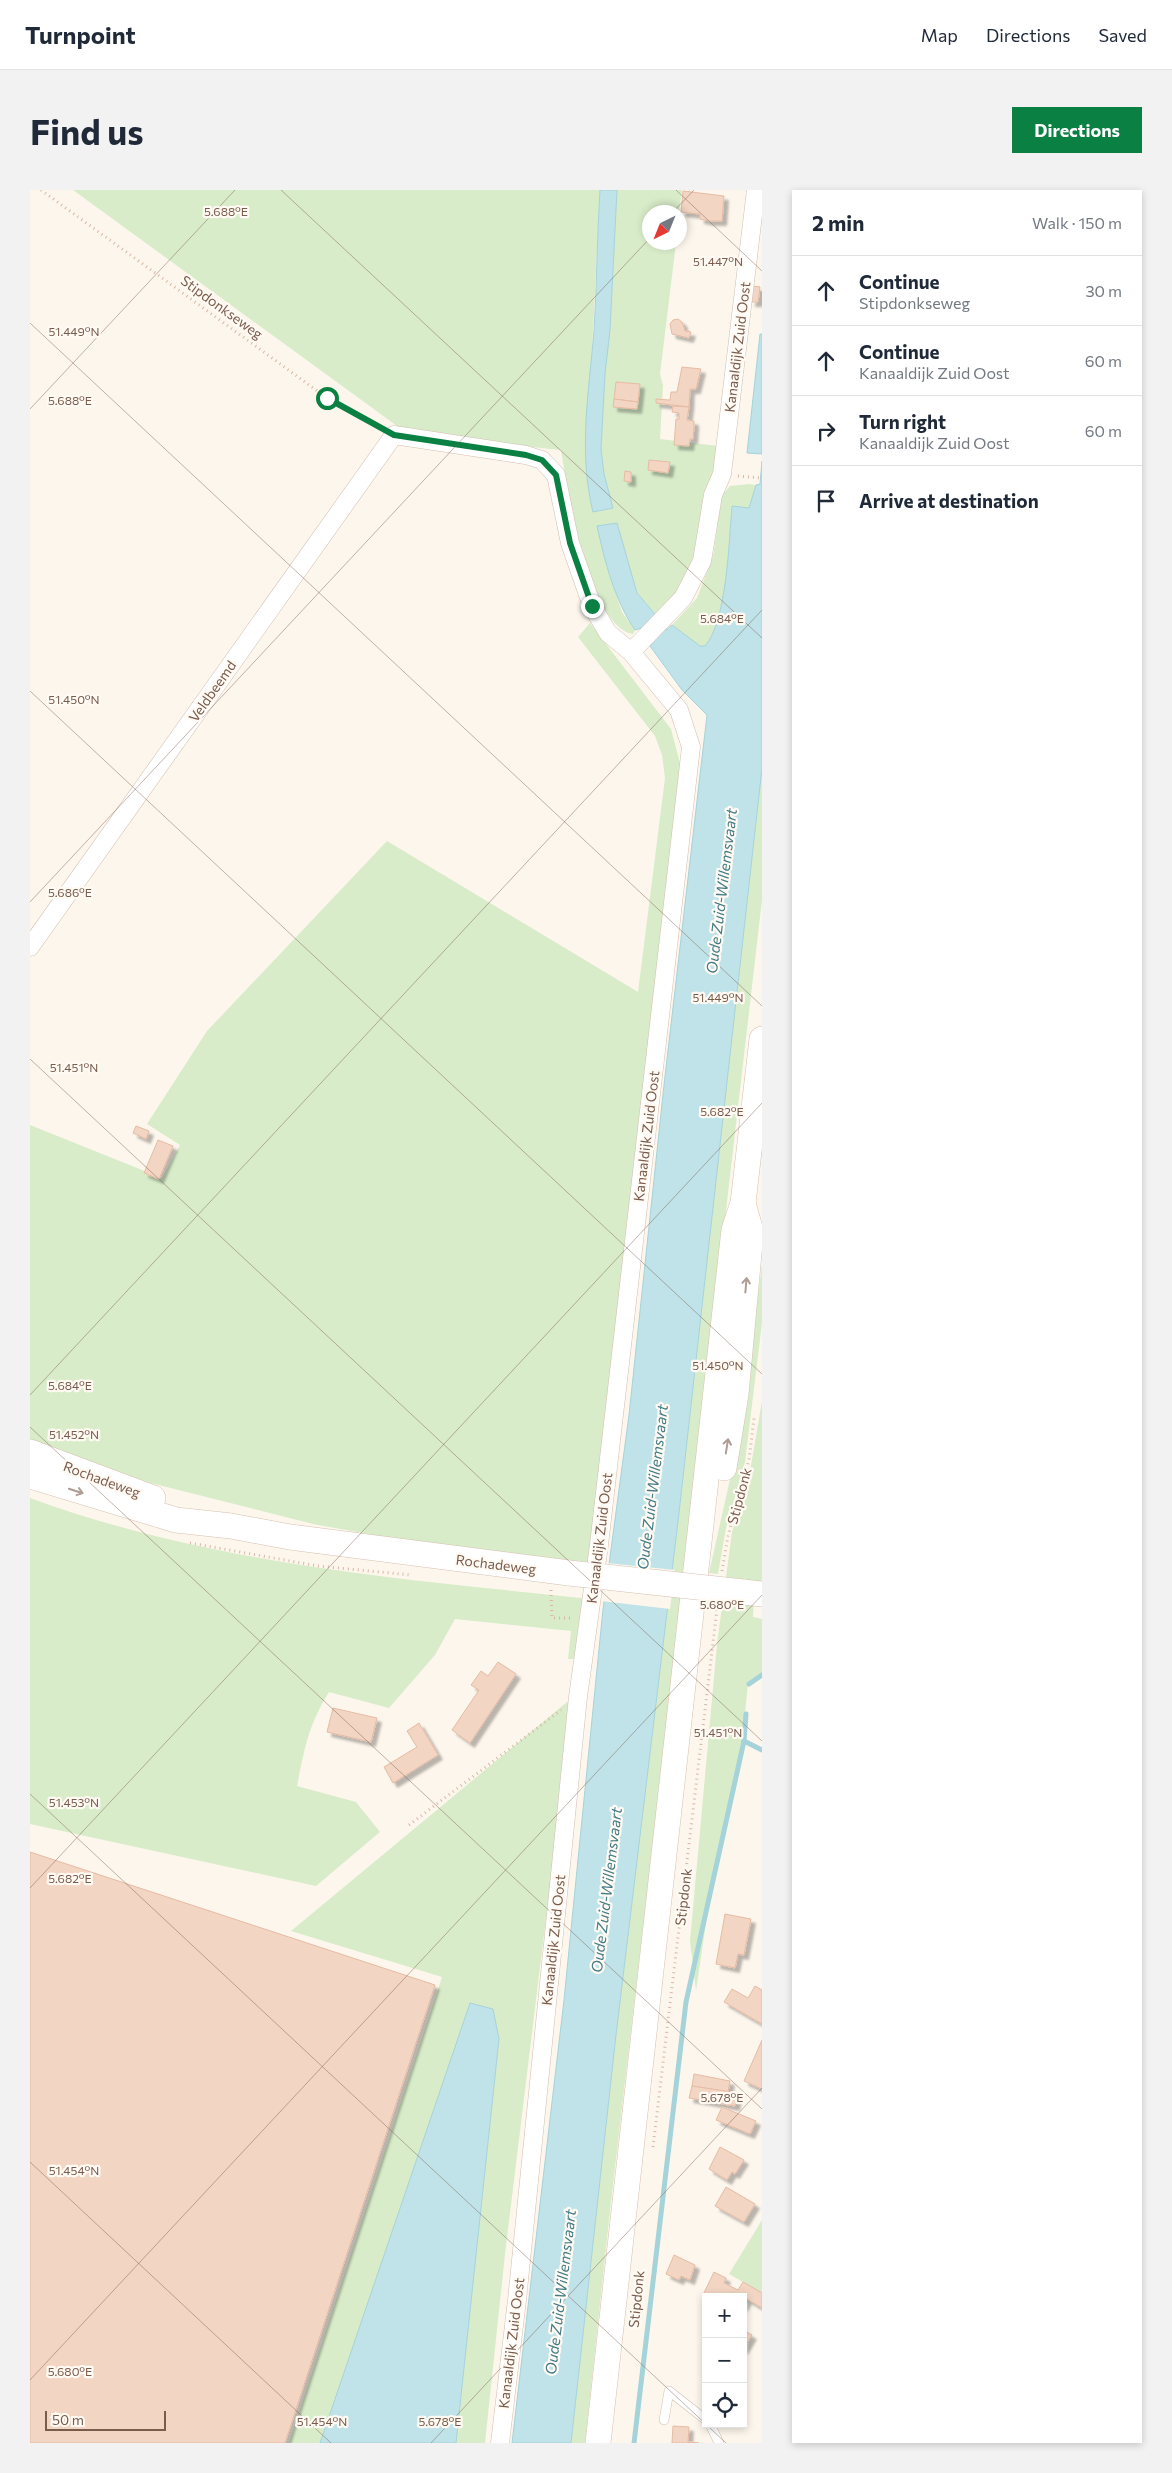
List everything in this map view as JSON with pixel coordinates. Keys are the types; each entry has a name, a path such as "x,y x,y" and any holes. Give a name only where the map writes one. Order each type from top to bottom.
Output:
{"main road":[{"name":"Stipdonk","path":"598,2443 702,1526 749,1231 762,1038"},
{"name":"Rochadeweg","path":"30,1452 231,1526"},
{"name":"Rochadeweg","path":"30,1476 176,1520 231,1526 290,1537 569,1573 753,1593"}],"street":[{"name":"Kanaaldijk Zuid Oost","path":"631,652 683,598 702,560 714,495 722,474 756,190"},
{"name":"Kanaaldijk Zuid Oost","path":"394,435 526,455 542,460 556,475 570,543 592,606 608,633 631,652 679,710 690,747 597,1563 578,1697 517,2300 500,2443"},
{"name":"Veldbeemd","path":"30,947 394,435"}],"lane":[{"path":"664,2420 669,2391 702,2417"},
{"path":"712,2428 720,2443"}],"path":[{"name":"Stipdonkseweg","path":"41,190 327,398 394,435"},
{"path":"722,474 761,478"},
{"name":"Stipdonk","path":"722,1572 728,1536 749,1460 755,1416"},
{"path":"551,1590 552,1618"},
{"name":"Stipdonk","path":"652,2156 718,1602"},
{"path":"409,1825 578,1697"}],"green space":[{"path":"73,190 600,190 586,473 594,512 613,508 604,474 601,449 605,374 610,329 617,190 682,190 680,205 642,205 642,250 675,250 660,374 663,385 660,439 718,446 715,473 698,541 684,586 654,618 655,613 637,593 623,547 606,565 622,612 635,630 633,634 618,626 604,608 592,582 583,553 575,523 561,450 408,434"},
{"path":"756,485 749,508 732,506 726,579 718,618 705,646 700,646 672,625 697,598 713,556 722,495 730,486"},
{"path":"590,623 671,729 681,767 595,1563 407,1541 313,1524 111,1473 30,1443 30,1125 162,1178 180,1145 147,1124 207,1031 387,841 638,992 665,778 662,755 655,736 578,637"},
{"path":"762,768 762,900 611,2202 585,2443 571,2443 616,2035 679,1513"},
{"path":"762,1264 762,1323 745,1462 726,1528 718,1574 709,1573 741,1430"},
{"path":"762,1401 762,1581 755,1581 753,1617 762,1619 762,1675 748,1683 739,1773 710,1895 696,1991 690,1941 717,1644 732,1532 748,1483"},
{"path":"30,1498 98,1520 167,1539 237,1554 377,1576 591,1599 583,1659 568,1659 571,1631 455,1619 435,1655 389,1708 329,1692 312,1726 297,1786 356,1802 380,1832 316,1886 30,1824"},
{"path":"573,1697 505,2254 485,2443 456,2443 499,2039 470,2003 320,2443 289,2443 442,1977 291,1931"},
{"path":"762,2220 762,2293 729,2274"}],"water":[{"path":"600,190 617,190 610,330 605,374 601,449 604,474 613,508 593,512 586,467 585,444 594,331"},
{"path":"760,334 762,334 762,454 747,453"},
{"name":"Oude Zuid-Willemsvaart","path":"762,461 762,768 679,1513 616,2035 571,2443 512,2443 564,2000 603,1609 629,1415 664,1085 707,715 682,690 650,646 654,641 642,628 635,630 621,606 611,580 597,526 617,523 637,593 655,614 654,618 666,630 672,625 700,646 705,646 718,618 722,600 726,579 732,506 749,508 756,485 760,484"},
{"path":"470,2003 493,2009 499,2039 456,2443 320,2443"}],"pier":[{"path":"607,1563 675,1570 670,1609 601,1601"}],"building":[{"path":"683,191 724,196 722,221 700,219 700,214 687,213 687,205 682,205"},
{"path":"753,286 760,287 758,302 751,302"},
{"path":"678,319 682,322 685,331 691,332 689,338 672,334 670,324 673,320"},
{"path":"682,367 701,369 696,389 690,389 689,407 656,403 656,399 670,400 671,392 677,392"},
{"path":"616,382 640,384 638,402 614,399"},
{"path":"614,399 638,402 637,409 613,407"},
{"path":"673,406 689,407 687,420 694,421 694,426 693,439 690,439 689,446 674,445 676,419 679,419 679,413 672,412"},
{"path":"649,460 670,462 668,473 648,470"},
{"path":"625,471 631,472 631,482 624,481"},
{"path":"136,1126 149,1131 146,1139 133,1133"},
{"path":"158,1140 173,1146 159,1179 144,1173"},
{"path":"498,1662 516,1674 470,1743 452,1730 479,1690 471,1685 481,1671 488,1676"},
{"path":"333,1708 377,1718 371,1742 327,1732"},
{"path":"419,1723 438,1755 393,1783 384,1767 417,1747 407,1731"},
{"path":"30,1852 435,1985 285,2443 30,2443"},
{"path":"725,1914 751,1919 744,1955 738,1954 735,1968 716,1964"},
{"path":"755,1986 762,1990 762,2024 724,2002 732,1989 748,1998"},
{"path":"762,2040 762,2089 744,2081"},
{"path":"694,2074 730,2081 728,2092 692,2086"},
{"path":"692,2086 738,2093 735,2106 689,2098"},
{"path":"722,2107 756,2121 750,2134 716,2120"},
{"path":"720,2147 744,2160 735,2174 732,2172 727,2180 709,2169"},
{"path":"726,2187 755,2204 744,2222 715,2206"},
{"path":"674,2255 695,2265 690,2280 681,2276 679,2280 666,2274"},
{"path":"714,2272 726,2278 724,2283 738,2290 743,2282 762,2293 762,2308 747,2299 747,2293 704,2293"},
{"path":"747,2332 752,2335 747,2343"},
{"path":"673,2426 689,2427 688,2442 699,2443 672,2443"}],"waterway":[{"path":"749,1684 762,1675"},
{"path":"744,1741 746,1714"},
{"path":"634,2443 686,2002 744,1741 762,1750"}],"route":[{"path":"327,398 394,435 526,455 542,460 556,475 570,543 592,606"}]}
